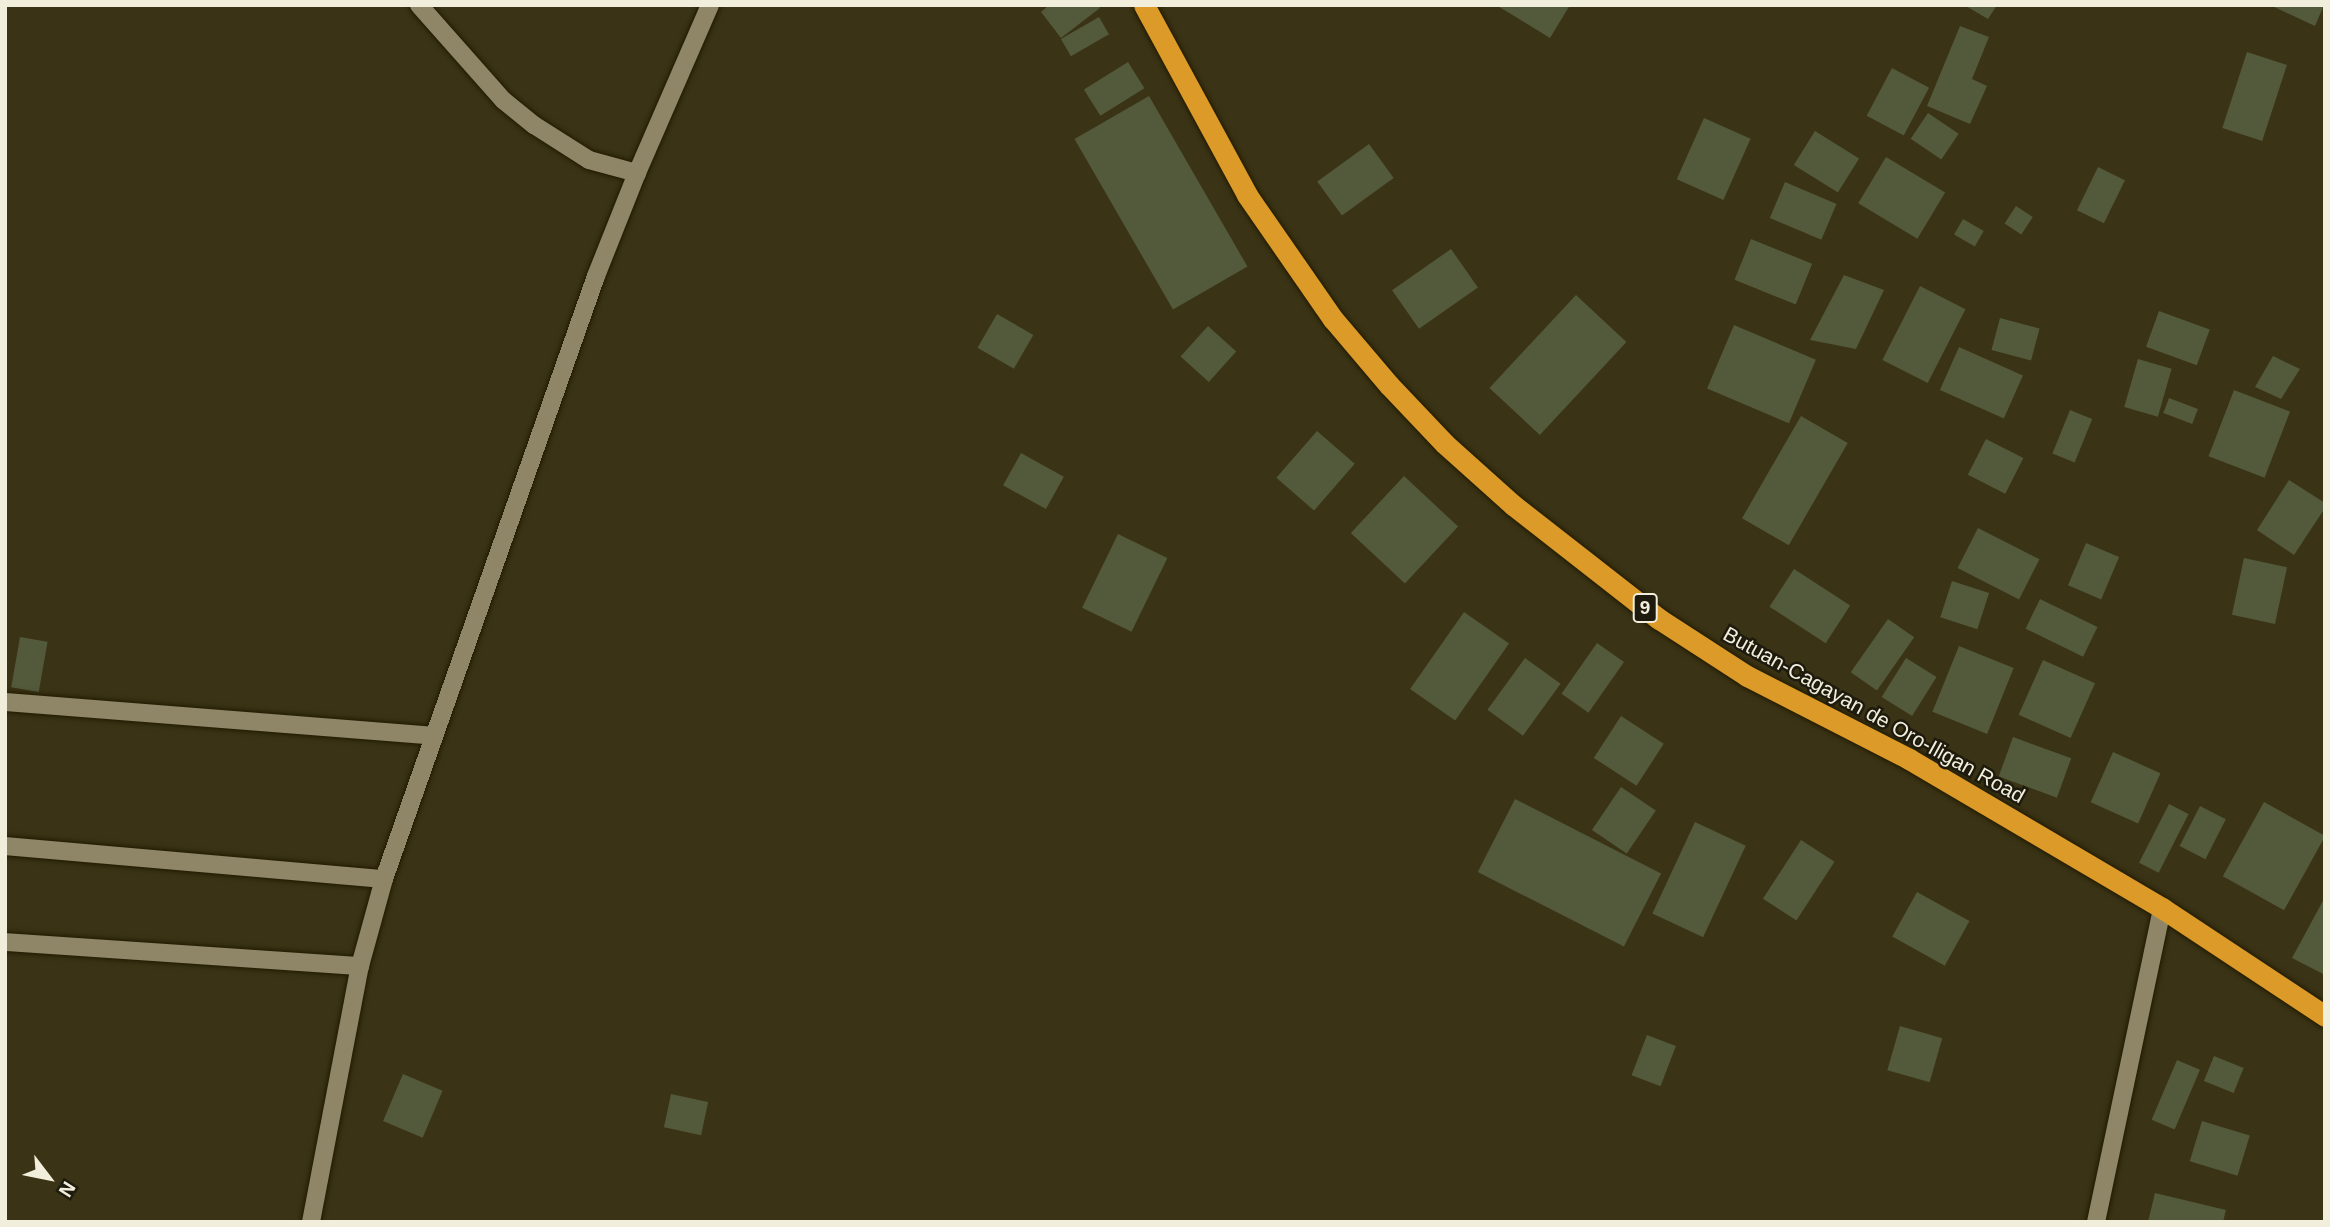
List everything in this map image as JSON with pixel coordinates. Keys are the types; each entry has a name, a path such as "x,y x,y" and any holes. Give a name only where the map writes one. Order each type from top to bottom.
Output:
{"highway":[{"name":"Butuan-Cagayan de Oro-Iligan Road","path":"1144,5 1247,195 1333,319 1389,385 1445,444 1513,505 1649,611 1747,676 1909,759 2162,908 2325,1016"}],"street":[{"path":"419,5 503,100 534,125 589,159 637,173"},
{"path":"311,1222 360,966 384,879 547,411 637,173 710,5"},
{"path":"5,702 433,736"},
{"path":"5,846 384,879"},
{"path":"2096,1222 2162,908"},
{"path":"5,942 360,966"}],"building":[{"path":"1049,5 1098,5 1100,8 1061,38 1041,12"},
{"path":"1496,5 1570,5 1550,38"},
{"path":"1964,5 1997,5 1988,19"},
{"path":"2270,5 2324,5 2315,26"},
{"path":"1099,17 1109,34 1071,56 1061,39"},
{"path":"1960,26 1989,37 1972,79 1987,86 1970,124 1927,106"},
{"path":"2247,52 2287,65 2262,141 2222,128"},
{"path":"1128,62 1144,88 1100,116 1084,90"},
{"path":"1892,68 1929,88 1904,135 1867,116"},
{"path":"1149,96 1248,267 1173,310 1075,139"},
{"path":"1928,113 1959,134 1941,159 1911,139"},
{"path":"1704,118 1751,139 1723,200 1677,179"},
{"path":"1815,131 1859,159 1838,192 1794,165"},
{"path":"1369,144 1394,178 1342,216 1317,182"},
{"path":"1886,157 1945,193 1917,239 1858,203"},
{"path":"2098,167 2125,180 2104,223 2077,210"},
{"path":"1785,182 1837,204 1821,240 1770,218"},
{"path":"2016,206 2033,217 2021,235 2005,224"},
{"path":"1963,219 1984,231 1975,247 1954,235"},
{"path":"1751,239 1812,264 1796,305 1735,280"},
{"path":"1451,249 1478,288 1419,329 1392,290"},
{"path":"1844,275 1884,290 1856,349 1810,340"},
{"path":"1920,286 1965,309 1928,383 1882,360"},
{"path":"1576,295 1626,342 1540,435 1489,388"},
{"path":"2159,311 2210,329 2197,365 2146,347"},
{"path":"997,314 1033,335 1014,369 978,348"},
{"path":"2000,318 2040,329 2031,360 1991,350"},
{"path":"1734,325 1816,360 1789,423 1707,389"},
{"path":"1208,326 1236,351 1209,382 1181,356"},
{"path":"1959,347 2023,375 2004,418 1940,390"},
{"path":"2273,356 2300,369 2281,399 2255,387"},
{"path":"2138,359 2172,369 2158,417 2124,407"},
{"path":"2234,390 2290,412 2265,478 2209,456"},
{"path":"2169,398 2198,409 2192,424 2163,413"},
{"path":"2070,410 2092,419 2075,463 2052,454"},
{"path":"1801,416 1848,443 1789,545 1742,518"},
{"path":"1317,431 1355,464 1314,511 1276,478"},
{"path":"1986,439 2023,458 2005,494 1968,475"},
{"path":"1021,453 1064,477 1046,509 1003,485"},
{"path":"1404,476 1458,526 1405,584 1351,533"},
{"path":"2289,480 2325,503 2325,508 2294,555 2257,530"},
{"path":"1978,528 2039,559 2019,599 1958,568"},
{"path":"1118,534 1167,558 1131,632 1082,608"},
{"path":"2086,543 2119,557 2101,599 2068,585"},
{"path":"2244,558 2287,567 2275,624 2232,615"},
{"path":"1794,569 1850,605 1826,643 1769,607"},
{"path":"1952,581 1989,593 1977,629 1940,617"},
{"path":"2040,599 2098,627 2083,657 2026,629"},
{"path":"1464,612 1509,644 1455,721 1410,689"},
{"path":"1888,619 1914,637 1877,691 1851,672"},
{"path":"20,637 48,642 39,692 11,687"},
{"path":"1597,643 1624,662 1588,713 1561,694"},
{"path":"1959,646 2014,668 1987,734 1932,712"},
{"path":"1525,658 1561,684 1523,736 1487,710"},
{"path":"1906,658 1937,677 1912,716 1882,697"},
{"path":"2043,660 2095,683 2071,738 2019,715"},
{"path":"1621,716 1664,744 1637,786 1594,758"},
{"path":"2013,737 2071,758 2057,798 1999,776"},
{"path":"2113,752 2161,773 2138,823 2091,802"},
{"path":"1621,787 1656,810 1627,854 1592,830"},
{"path":"1515,799 1661,873 1624,947 1478,872"},
{"path":"2264,802 2325,836 2284,910 2223,876"},
{"path":"2169,804 2189,814 2159,873 2139,863"},
{"path":"2200,806 2226,819 2205,859 2180,846"},
{"path":"1695,822 1746,846 1703,937 1652,914"},
{"path":"1801,840 1835,862 1796,920 1763,899"},
{"path":"1917,892 1969,921 1945,966 1892,937"},
{"path":"2325,897 2325,975 2292,958"},
{"path":"1900,1026 1942,1038 1930,1082 1887,1070"},
{"path":"1647,1035 1676,1046 1661,1086 1632,1075"},
{"path":"2214,1056 2244,1068 2234,1093 2204,1081"},
{"path":"2177,1060 2200,1070 2175,1130 2152,1120"},
{"path":"403,1074 443,1091 423,1138 383,1121"},
{"path":"671,1094 708,1102 701,1135 664,1127"},
{"path":"2202,1121 2250,1136 2238,1176 2190,1161"},
{"path":"2155,1193 2226,1210 2223,1222 2148,1222"}]}
